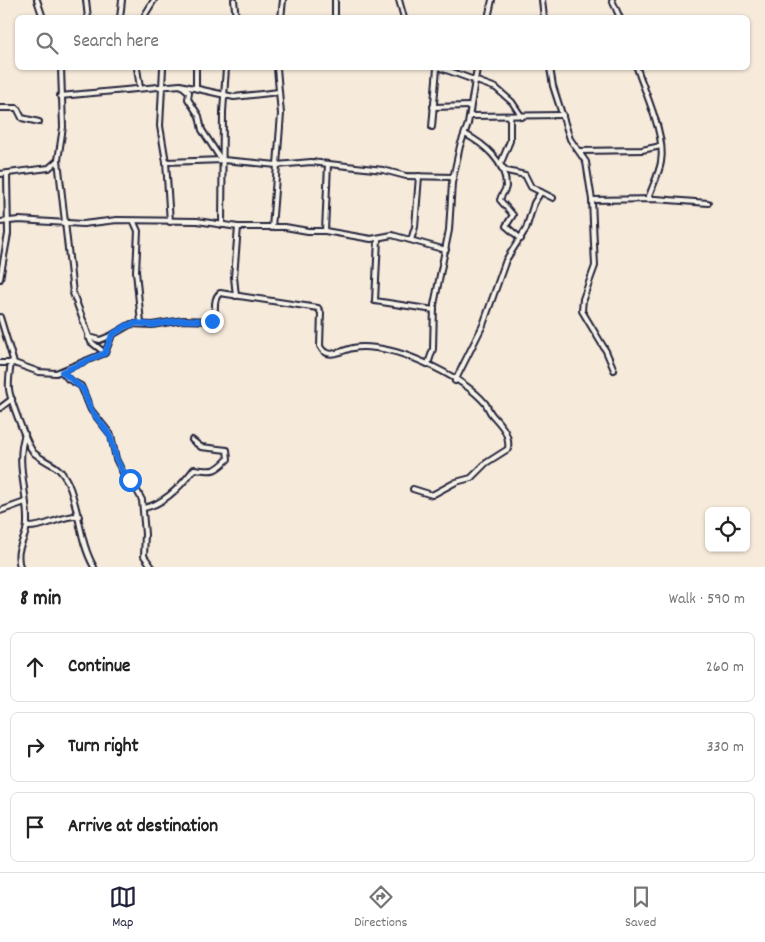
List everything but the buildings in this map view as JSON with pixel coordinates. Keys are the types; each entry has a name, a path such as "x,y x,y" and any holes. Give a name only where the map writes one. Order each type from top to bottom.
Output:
{"street":[{"path":"38,0 42,15"},
{"path":"86,0 88,15"},
{"path":"120,15 122,0"},
{"path":"145,15 154,0"},
{"path":"234,0 236,15"},
{"path":"281,15 283,0"},
{"path":"335,0 335,15"},
{"path":"399,0 403,15"},
{"path":"489,15 492,0"},
{"path":"542,0 544,15"},
{"path":"612,0 619,15"},
{"path":"61,70 60,96 63,127 58,160 74,300 88,337 93,345 105,353"},
{"path":"137,70 140,88"},
{"path":"163,70 160,86 160,126 166,162 170,222"},
{"path":"196,70 196,88"},
{"path":"222,225 223,96 226,70"},
{"path":"272,228 281,114 277,70"},
{"path":"432,127 439,70"},
{"path":"444,70 500,90 522,117"},
{"path":"428,364 433,349 434,310 446,250 453,177 470,116 477,70"},
{"path":"550,70 553,86 570,140 580,150 586,162 592,200 594,266 581,305 614,370"},
{"path":"638,70 658,124 661,146 661,163 648,199"},
{"path":"60,96 180,85 223,96 245,97 279,92"},
{"path":"180,85 189,92 188,99 199,116 205,135 222,160"},
{"path":"433,107 470,106"},
{"path":"0,108 17,108 22,118 40,122"},
{"path":"470,116 522,117 563,115"},
{"path":"510,117 510,141 501,165 506,187 500,200 513,214 506,226 521,239"},
{"path":"465,134 478,141 507,171 525,175 529,184 553,198"},
{"path":"580,150 642,150 661,146"},
{"path":"0,174 51,167 58,160"},
{"path":"166,162 222,160 277,164 304,162 390,170 406,176 453,177"},
{"path":"325,231 328,164"},
{"path":"0,279 8,234 7,174"},
{"path":"411,240 415,227 419,176"},
{"path":"455,380 483,325 506,260 521,239 540,192"},
{"path":"592,200 648,199 708,203"},
{"path":"0,222 197,221 238,227 325,231 364,239 378,239 392,235 446,250"},
{"path":"134,222 138,231 136,271 141,323"},
{"path":"236,296 234,278 238,227"},
{"path":"378,239 376,300 434,310"},
{"path":"88,337 100,340 126,326 141,323 152,325 183,320 209,322 214,318 215,298 218,294 318,308 321,313 320,348 336,354 354,348 378,348 428,364 477,395 503,426 508,449 486,463 471,478 456,482 430,495 413,489"},
{"path":"0,317 12,363 9,389 25,434 33,452 62,471 79,516 86,548 94,567"},
{"path":"0,363 12,363 49,374 62,372 105,353 112,335"},
{"path":"62,372 68,379 81,386 91,410 108,430 124,475 133,483 144,508 144,556 152,567"},
{"path":"0,408 12,399"},
{"path":"20,567 18,550 27,527 20,466 25,434"},
{"path":"144,508 156,504 174,492 194,470 206,472 218,470 228,459 226,450 201,446 192,440"},
{"path":"0,510 25,502"},
{"path":"27,527 38,527 70,516 79,516"}],"route":[{"path":"130,480 124,475 116,458 114,443 108,430 91,410 83,389 79,384 68,379 62,372 80,362 105,353 112,335 131,324 167,324 183,320 212,321"}]}
